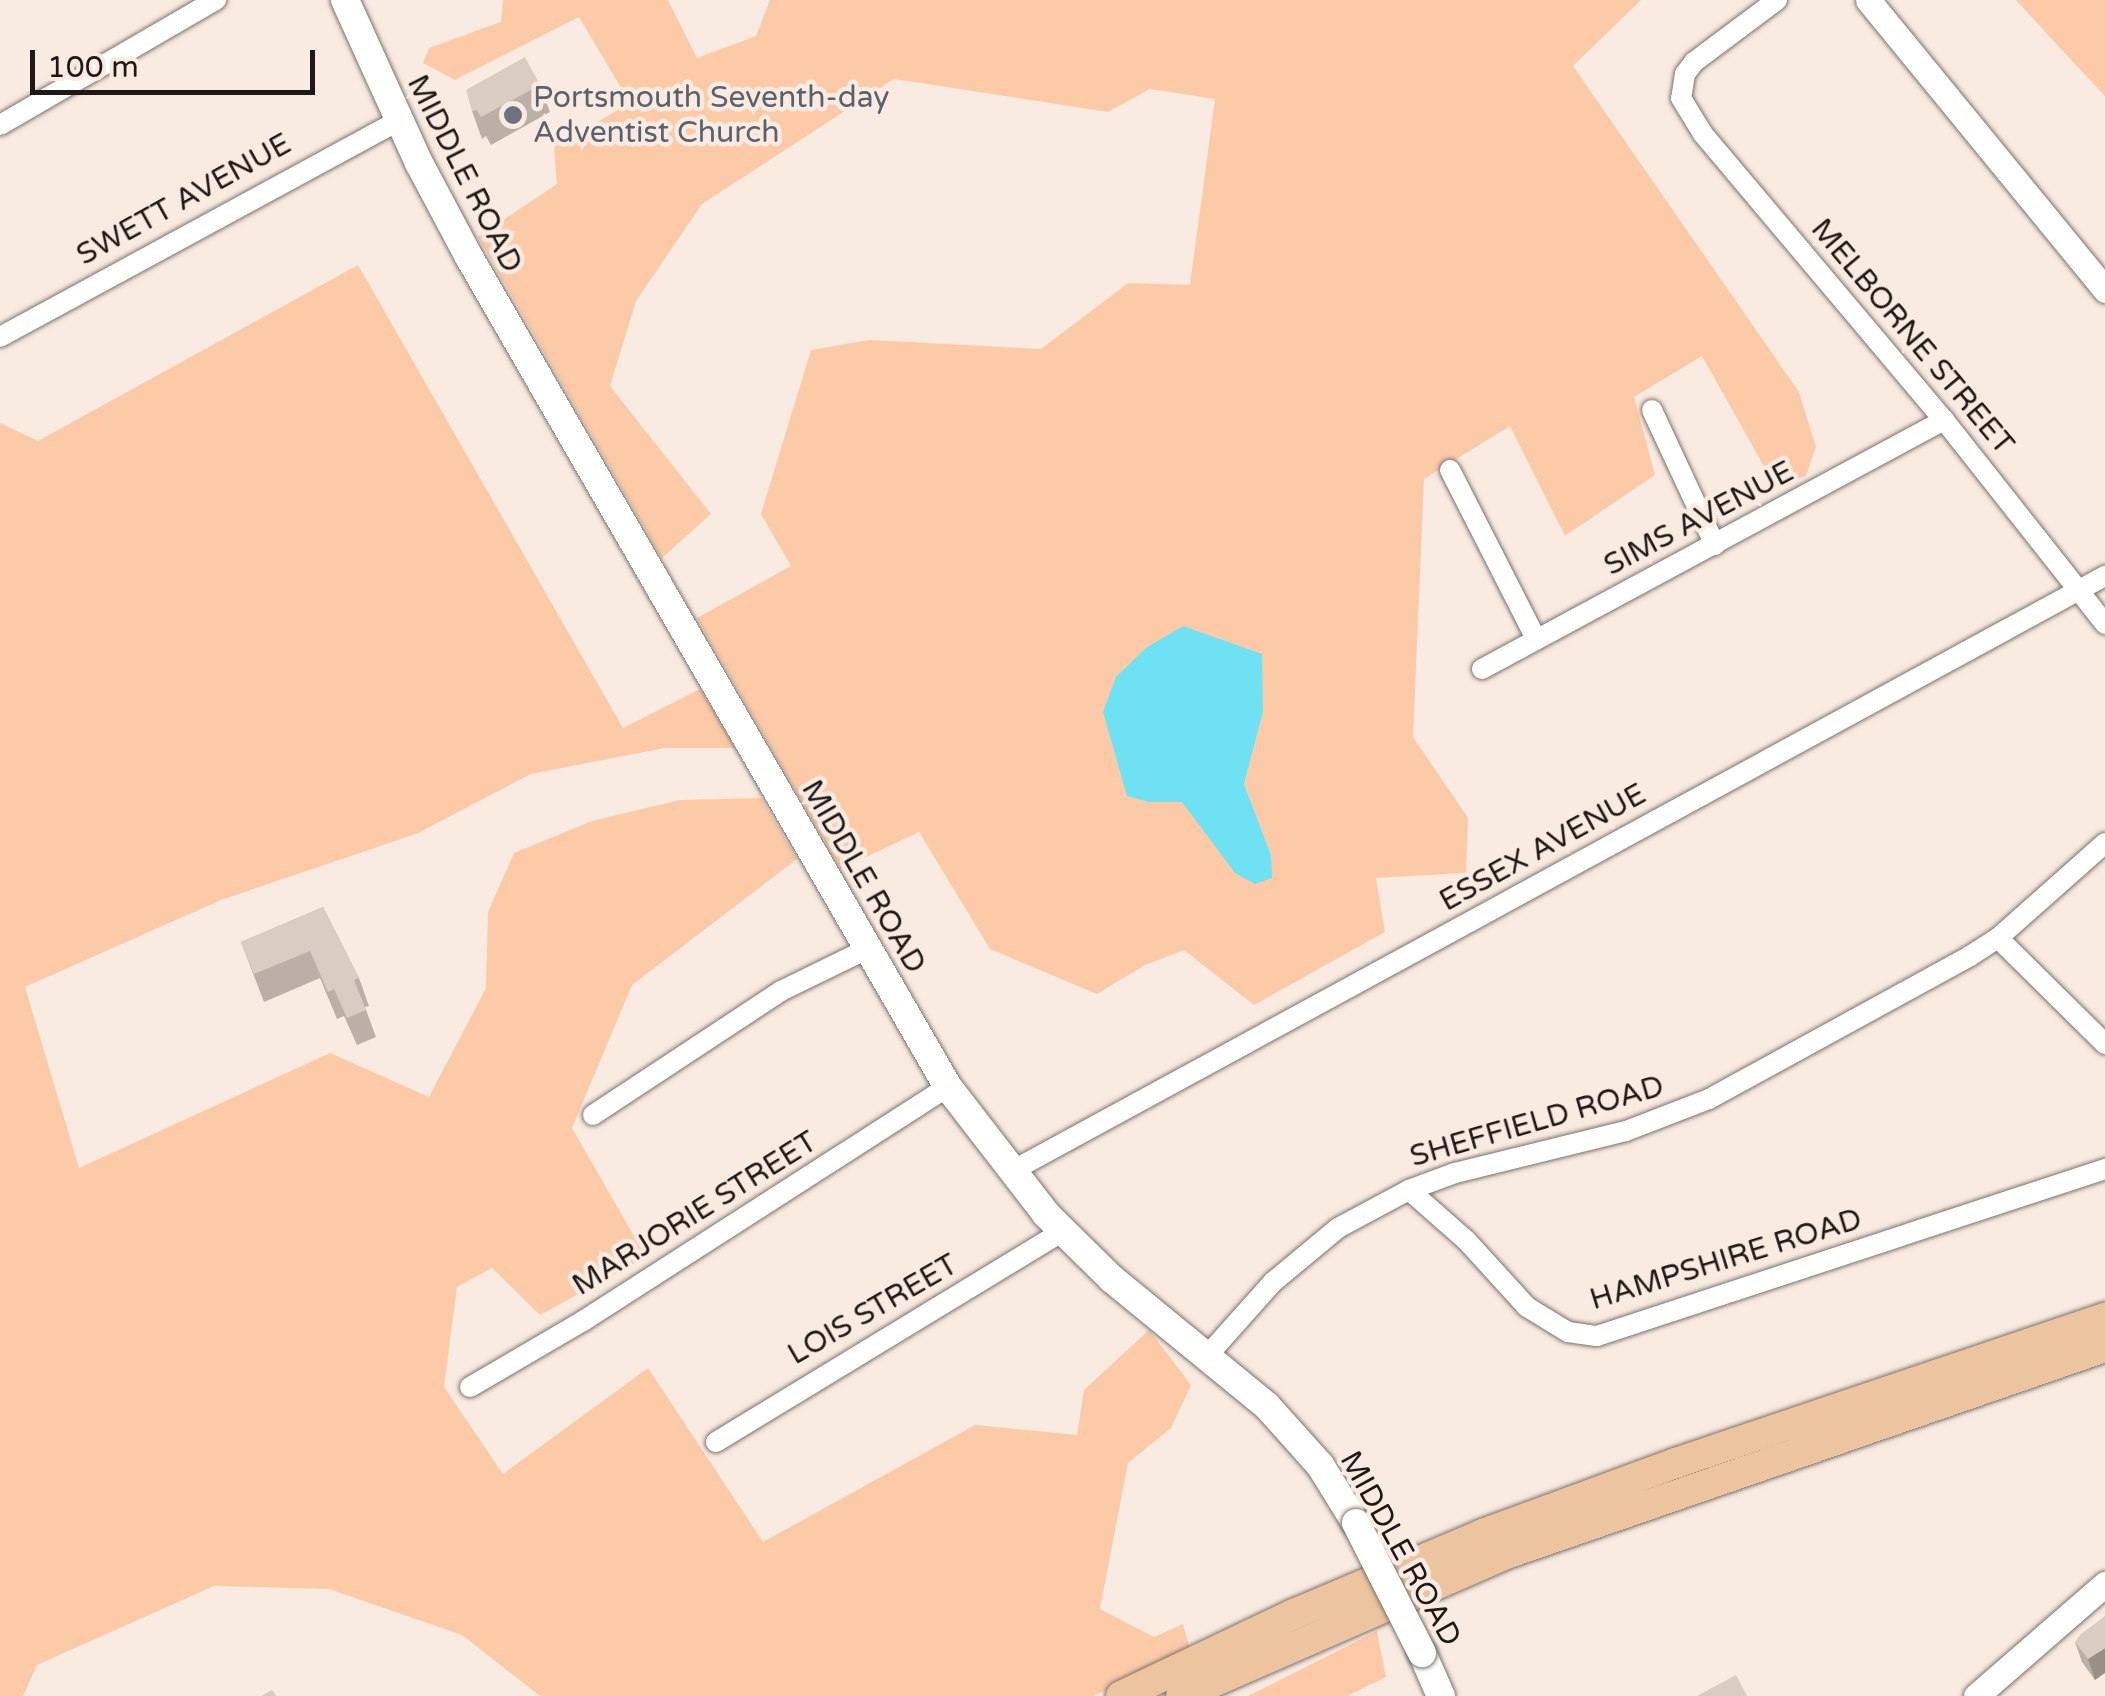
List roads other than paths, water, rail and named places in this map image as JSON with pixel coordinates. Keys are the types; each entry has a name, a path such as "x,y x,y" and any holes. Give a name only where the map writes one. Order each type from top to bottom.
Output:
{"main road":[{"name":"MIDDLE ROAD","path":"345,0 398,120 495,305 948,1087 1010,1172 1062,1232 1249,1389 1300,1441 1356,1523 1441,1696"},
{"path":"1120,1696 1483,1534 1676,1463 2105,1318"},
{"path":"1181,1696 1319,1632 1525,1546 2105,1347"}],"street":[{"path":"0,124 216,0"},
{"name":"MELBORNE STREET","path":"1777,0 1694,62 1680,87 1681,98 1703,134 1944,420 2105,624"},
{"path":"1868,0 2105,290"},
{"name":"SWETT AVENUE","path":"0,337 398,120"},
{"path":"1652,410 1715,545"},
{"name":"SIMS AVENUE","path":"1482,669 1944,420"},
{"path":"1450,470 1536,639"},
{"name":"ESSEX AVENUE","path":"1010,1172 2105,576"},
{"name":"SHEFFIELD ROAD","path":"1207,1356 1242,1312 1304,1253 1409,1190 1496,1160 1626,1131 1681,1111 1998,938 2105,842"},
{"path":"1998,938 2105,1044"},
{"path":"593,1114 781,991 867,949"},
{"name":"MARJORIE STREET","path":"470,1388 583,1321 948,1087"},
{"name":"HAMPSHIRE ROAD","path":"1409,1190 1466,1240 1526,1306 1568,1332 1597,1336 2105,1169"},
{"name":"LOIS STREET","path":"716,1442 1062,1232"},
{"path":"1976,1696 2105,1584"}],"water":[{"path":"1183,626 1262,654 1263,712 1244,784 1271,855 1272,878 1255,884 1235,873 1182,802 1149,802 1127,796 1103,712 1116,677 1146,648"}],"place":[{"name":"Portsmouth Seventh-day Adventist Church","path":"513,115"}]}
